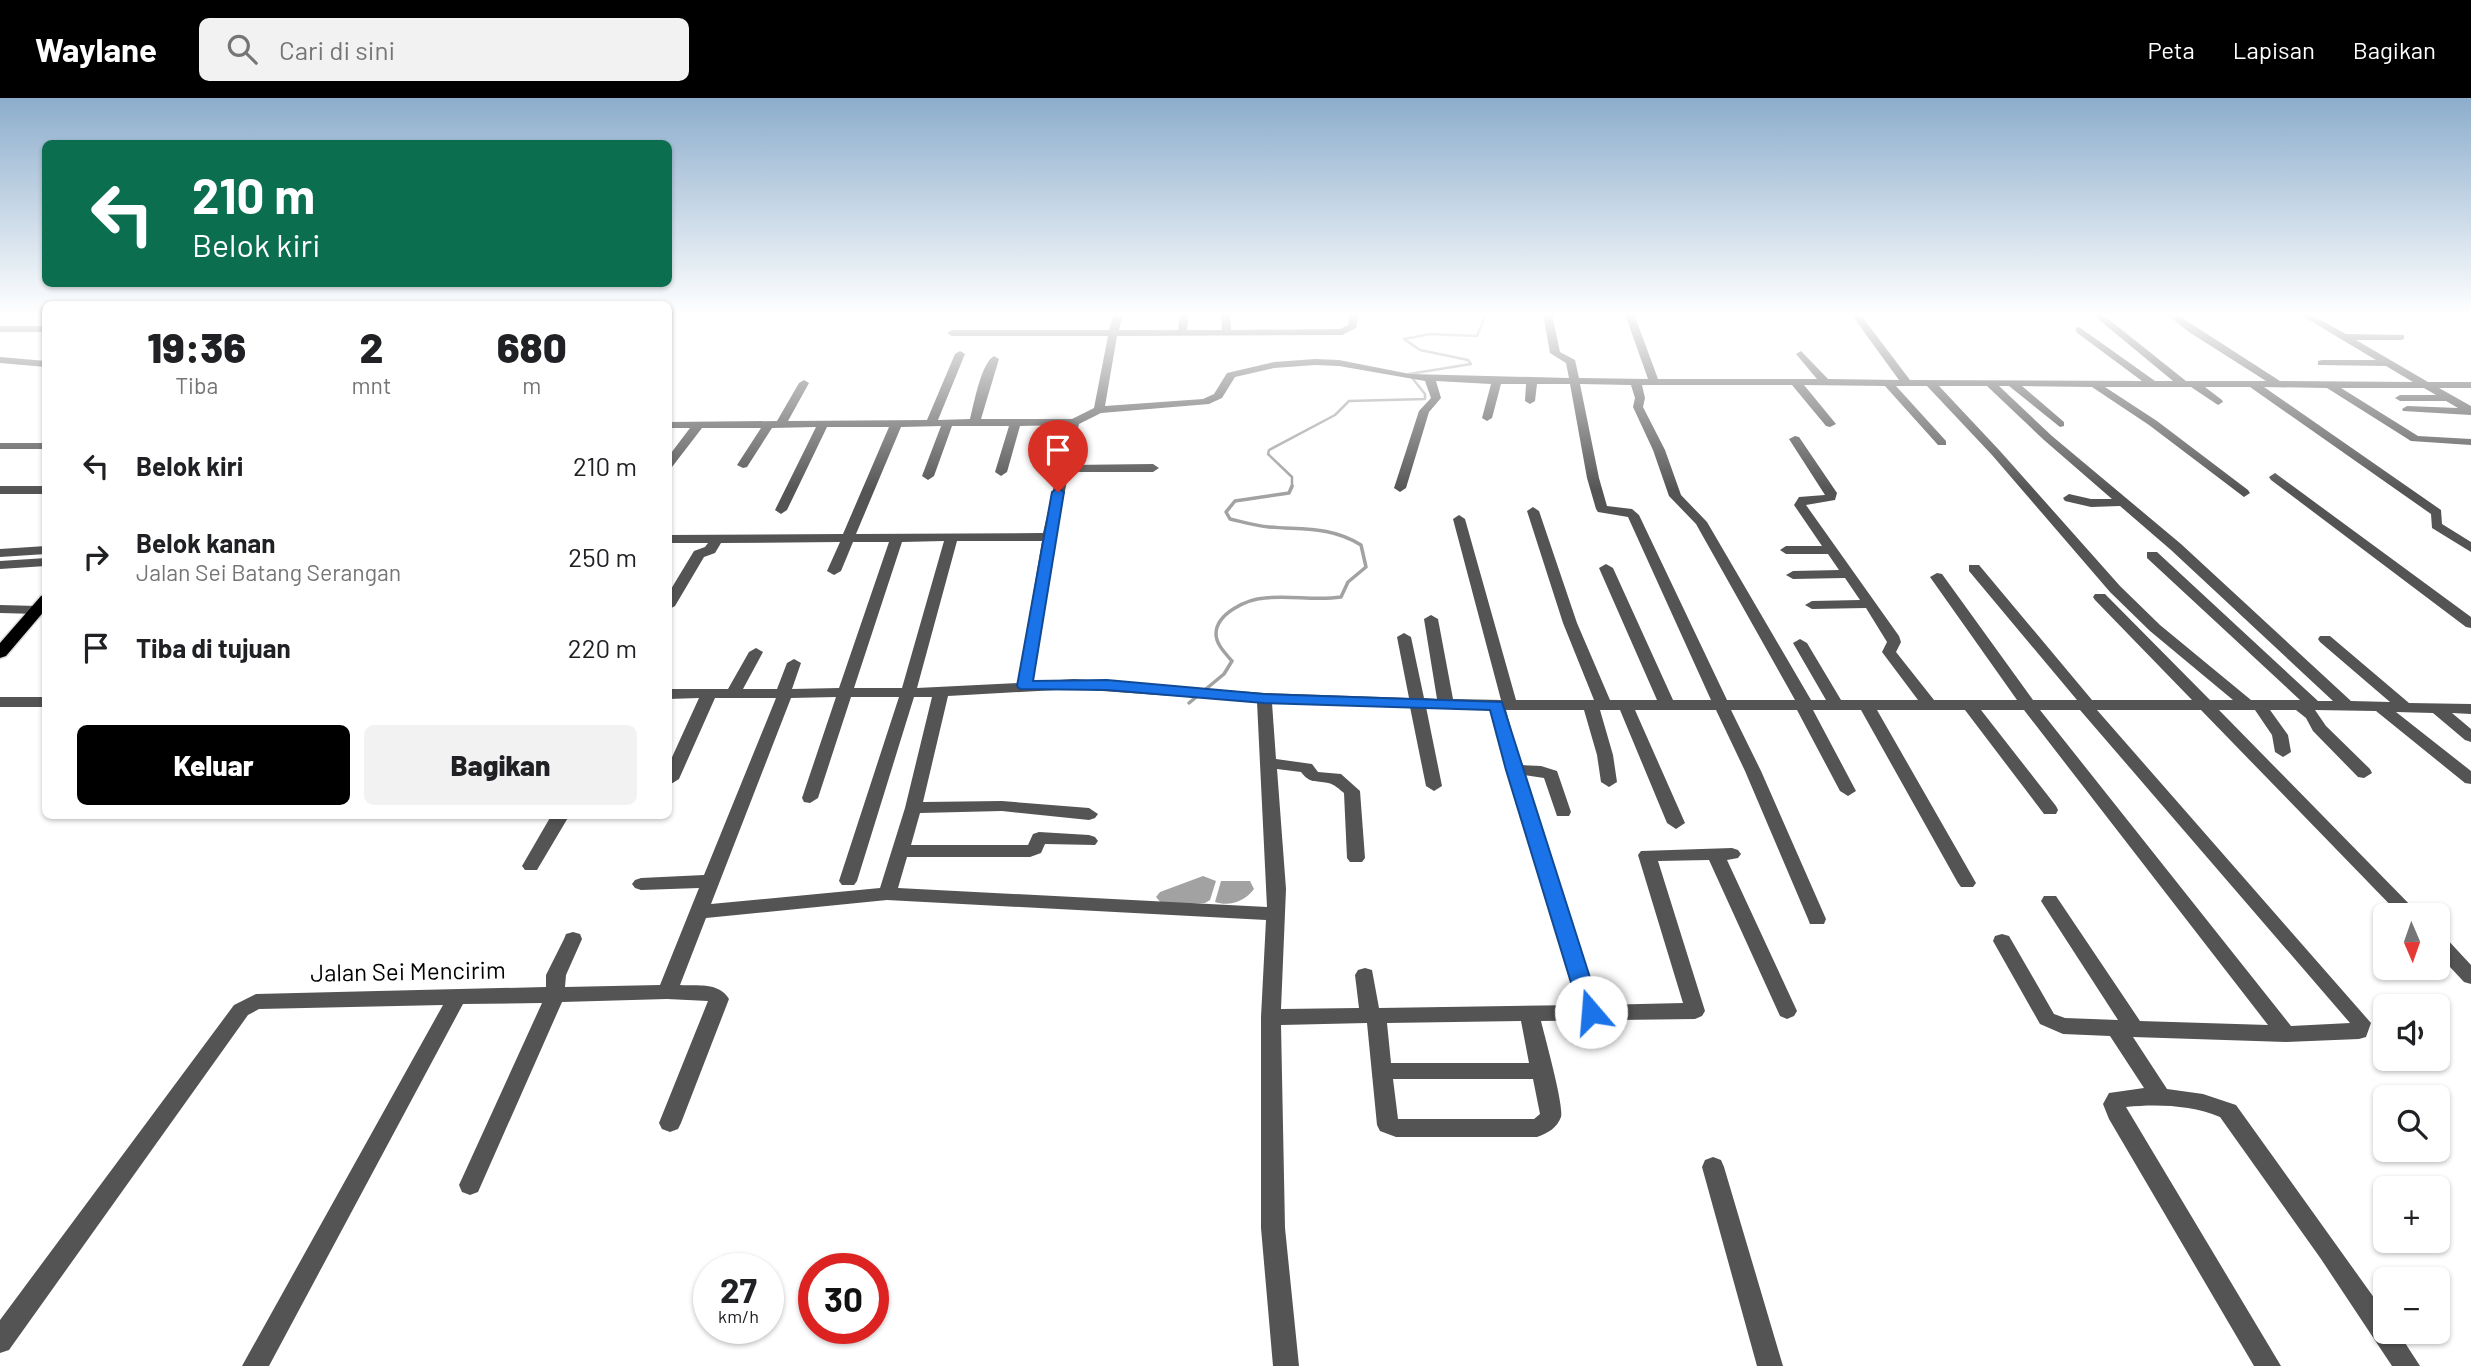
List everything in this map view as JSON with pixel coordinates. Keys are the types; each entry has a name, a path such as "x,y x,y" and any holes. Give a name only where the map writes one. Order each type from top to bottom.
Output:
{"main road":[{"path":"0,653 41,604"}],"street":[{"path":"932,422 952,373"},
{"path":"975,423 988,373"},
{"path":"1099,410 1106,373"},
{"path":"672,425 1074,422 1099,410 1205,402 1218,396 1231,375 1239,373"},
{"path":"1388,373 1430,379 1576,382 2471,385"},
{"path":"1572,373 1602,509 1633,515 1753,771 1817,919"},
{"path":"1651,373 1654,382"},
{"path":"1818,373 1826,383"},
{"path":"1900,373 1907,383"},
{"path":"2138,373 2153,384"},
{"path":"2175,373 2218,401"},
{"path":"2261,373 2278,384"},
{"path":"2406,373 2471,411"},
{"path":"1400,488 1424,411 1435,404 1437,399 1430,379"},
{"path":"2416,379 2471,379"},
{"path":"1487,418 1497,381"},
{"path":"1530,401 1532,381"},
{"path":"1636,382 1640,398 1638,407 1659,450 1675,496 1701,522 1804,702 1803,706 1849,791"},
{"path":"743,465 804,383"},
{"path":"1796,383 1830,424"},
{"path":"1888,383 1942,443"},
{"path":"1930,383 1996,453 2115,589 2155,628 2255,707 2280,735 2283,752"},
{"path":"1990,383 2348,707"},
{"path":"2013,384 2060,424"},
{"path":"2252,384 2437,513 2436,525 2471,548"},
{"path":"2096,385 2153,423 2244,493"},
{"path":"2330,385 2416,439 2471,442"},
{"path":"2400,398 2450,398"},
{"path":"2407,410 2471,411"},
{"path":"834,571 897,422"},
{"path":"928,476 948,422"},
{"path":"1025,686 1049,537 1074,422"},
{"path":"781,510 824,423"},
{"path":"1000,472 1016,423"},
{"path":"672,460 700,424"},
{"path":"1796,439 1831,493 1828,498 1803,500 1800,505 1892,636 1894,642 1889,652 1930,706"},
{"path":"0,446 42,446"},
{"path":"1063,469 1153,468"},
{"path":"2275,477 2471,624"},
{"path":"0,490 42,490"},
{"path":"2069,498 2091,503 2124,502"},
{"path":"1533,511 1597,705 1609,782"},
{"path":"1459,519 1504,705 1514,770 1591,1012"},
{"path":"848,881 908,692 952,536"},
{"path":"810,798 897,537"},
{"path":"672,538 1049,537"},
{"path":"672,599 699,554 710,550 717,539"},
{"path":"0,553 42,550"},
{"path":"1786,550 1830,550"},
{"path":"2152,555 2308,706 2319,728 2364,773"},
{"path":"0,565 42,562"},
{"path":"1606,568 1667,705"},
{"path":"1974,568 2084,698 2086,707 2361,1023 2359,1031 2286,1034 2063,1026 2047,1019 2002,941"},
{"path":"1793,575 1848,574"},
{"path":"1937,577 2029,706 2286,1034"},
{"path":"2100,597 2399,903"},
{"path":"0,609 41,604"},
{"path":"1812,605 1870,604"},
{"path":"1431,619 1446,704"},
{"path":"1404,637 1415,704 1434,786"},
{"path":"2325,639 2405,707"},
{"path":"1800,643 1837,706"},
{"path":"733,693 756,652"},
{"path":"667,992 794,663"},
{"path":"672,694 941,692 1025,686 1107,685 1181,690 1204,695 1415,704 2086,707 2208,705 2471,709"},
{"path":"887,894 913,808 941,692"},
{"path":"672,772 709,694"},
{"path":"1264,698 1270,763 1276,914 1270,1017 1273,1228 1286,1366"},
{"path":"0,702 42,702"},
{"path":"1626,706 1676,823"},
{"path":"1867,706 1967,883"},
{"path":"1970,706 2050,810"},
{"path":"2380,707 2471,779"},
{"path":"2438,709 2471,737"},
{"path":"1270,763 1306,768 1313,777 1335,778 1352,791 1356,858"},
{"path":"1514,770 1541,771 1551,775 1563,811"},
{"path":"913,808 1003,806 1089,814"},
{"path":"531,866 558,819"},
{"path":"901,851 1030,851 1035,849 1041,832 1089,841"},
{"path":"1270,1017 1695,1011 1647,855 1724,854 1787,1011"},
{"path":"641,884 711,881"},
{"path":"700,912 887,894 1276,914"},
{"path":"2050,901 2126,1030 2162,1098"},
{"path":"470,1185 555,996 556,975 573,939"},
{"path":"2450,955 2471,977"},
{"path":"1365,975 1388,1125 1396,1128 1537,1128 1547,1122 1551,1114 1529,1012"},
{"name":"Jalan Sei Mencirim","path":"0,1341 242,1009 263,1000 667,992 714,994 719,999 670,1123"},
{"path":"255,1366 457,997"},
{"path":"1381,1071 1543,1071"},
{"path":"2268,1366 2115,1111 2114,1104 2118,1099 2162,1098 2208,1103 2233,1115 2407,1366"},
{"path":"1713,1167 1770,1366"}],"shaded area":[{"path":"1203,876 1216,881 1210,900 1205,903 1163,905 1156,897 1160,892"},
{"path":"1221,881 1250,881 1254,889 1237,902 1215,902"}],"waterway":[{"path":"1292,486 1292,477 1268,454 1269,450 1335,415 1349,401 1425,399 1425,394 1409,374 1414,373"},
{"path":"1189,703 1224,674 1232,661 1219,645 1216,634 1221,620 1234,608 1258,599 1275,597 1341,597 1348,582 1366,567 1361,545 1350,539 1316,530 1254,525 1230,519 1226,512 1235,501 1289,493 1292,486"}],"route":[{"path":"1058,492 1025,686 1107,685 1181,690 1204,695 1497,705 1514,770 1591,1012"}]}
